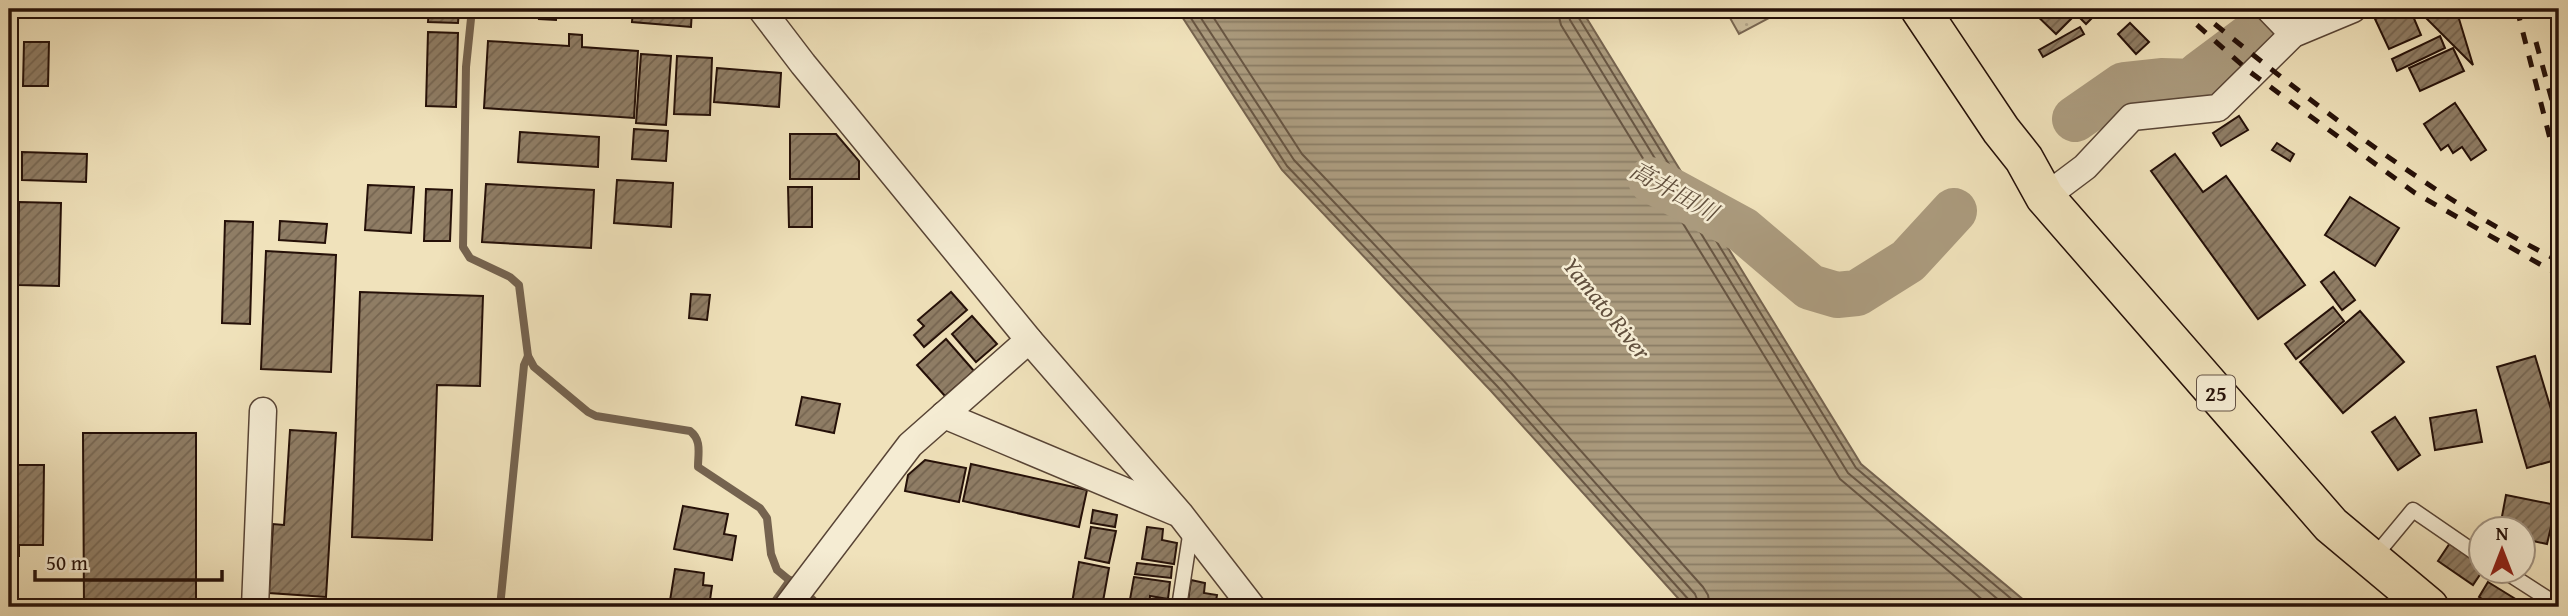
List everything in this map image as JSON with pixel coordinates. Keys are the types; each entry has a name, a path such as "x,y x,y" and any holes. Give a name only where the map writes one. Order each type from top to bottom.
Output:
{"highway":[{"name":"25","path":"1920,9 2001,130 2024,159 2046,197 2331,525 2429,607"}],"street":[{"path":"761,9 1029,340 1186,520 1251,602"},
{"path":"2269,9 2292,33"},
{"path":"2046,197 2085,167 2132,117 2218,108 2292,33 2353,9"},
{"path":"787,607 909,445 1029,340"},
{"path":"255,607 263,411"},
{"path":"944,415 1186,520"}],"lane":[{"path":"2372,559 2413,510 2466,546"},
{"path":"1179,607 1186,520"},
{"path":"2524,584 2559,607"}],"shaded area":[{"path":"1725,9 1786,9 1739,34"}],"water":[{"name":"Yamato River","path":"1177,9 1581,9 1861,464 2032,607 1686,607 1491,391 1282,170"}],"building":[{"path":"22,9 77,9 77,13 22,12"},
{"path":"429,9 459,9 458,23 428,22"},
{"path":"540,9 557,9 556,20 539,19"},
{"path":"633,9 692,9 691,27 632,22"},
{"path":"2030,9 2101,9 2086,24 2076,14 2056,34"},
{"path":"2399,9 2410,9 2421,35 2389,49 2375,19"},
{"path":"2442,9 2456,9 2473,65 2423,15"},
{"path":"2130,23 2149,42 2136,54 2118,34"},
{"path":"2080,27 2084,34 2043,57 2039,50"},
{"path":"428,32 458,33 456,107 426,106"},
{"path":"569,34 582,35 582,47 638,51 634,118 484,108 488,41 569,46"},
{"path":"2440,36 2445,48 2397,71 2392,59"},
{"path":"24,42 49,42 48,86 23,86"},
{"path":"2453,48 2464,71 2420,91 2409,68"},
{"path":"641,54 671,56 666,125 636,123"},
{"path":"677,56 712,58 710,115 674,114"},
{"path":"717,68 781,73 779,107 714,102"},
{"path":"2455,103 2486,150 2471,160 2462,147 2453,153 2448,145 2441,150 2424,124"},
{"path":"2239,116 2248,130 2221,146 2213,133"},
{"path":"634,129 668,131 666,161 632,159"},
{"path":"520,132 599,137 598,167 518,162"},
{"path":"790,134 836,134 859,161 859,179 790,179"},
{"path":"2277,143 2294,154 2290,161 2272,150"},
{"path":"22,152 87,154 86,182 22,180"},
{"path":"2175,154 2203,192 2226,176 2305,285 2258,319 2151,171"},
{"path":"617,180 673,183 671,227 614,223"},
{"path":"486,184 594,190 591,248 482,242"},
{"path":"368,185 414,187 411,233 365,230"},
{"path":"788,187 812,187 812,227 789,227"},
{"path":"426,189 452,190 450,241 424,241"},
{"path":"2350,197 2399,228 2375,266 2325,235"},
{"path":"19,202 61,203 59,286 18,285"},
{"path":"225,221 253,222 250,324 222,323"},
{"path":"280,221 327,224 325,243 279,240"},
{"path":"266,251 336,255 331,372 261,369"},
{"path":"2334,272 2355,300 2342,310 2321,282"},
{"path":"360,292 483,296 480,386 437,385 432,540 352,537"},
{"path":"951,292 967,310 924,347 914,335 924,326 918,320"},
{"path":"691,294 710,295 707,320 689,318"},
{"path":"2333,307 2344,321 2296,359 2285,344"},
{"path":"2360,311 2404,362 2343,413 2300,362"},
{"path":"972,316 997,344 976,362 952,334"},
{"path":"946,339 974,371 945,396 917,365"},
{"path":"2535,356 2559,436 2559,459 2527,468 2497,367"},
{"path":"802,397 840,404 834,433 796,425"},
{"path":"2476,410 2482,442 2435,450 2430,418"},
{"path":"2395,417 2420,455 2398,470 2372,432"},
{"path":"290,430 336,433 326,597 269,593 273,524 284,525"},
{"path":"83,433 196,433 196,607 84,607"},
{"path":"9,455 14,455 14,465 44,465 43,545 19,545 19,556 9,556"},
{"path":"925,460 966,468 959,502 905,491 908,475"},
{"path":"971,464 1087,490 1079,527 963,501"},
{"path":"2506,495 2556,505 2547,544 2536,542 2536,514 2502,514"},
{"path":"683,506 728,514 724,534 736,536 732,560 674,549"},
{"path":"1093,510 1117,515 1115,527 1091,523"},
{"path":"1091,527 1116,531 1109,563 1085,558"},
{"path":"1147,527 1163,529 1162,540 1177,543 1174,564 1142,559"},
{"path":"2450,543 2466,555 2466,580 2438,561"},
{"path":"1079,562 1109,568 1102,607 1065,607 1066,602 1072,603"},
{"path":"1137,563 1172,567 1171,578 1135,574"},
{"path":"675,569 704,573 703,585 712,586 709,607 669,607"},
{"path":"1134,577 1170,582 1168,599 1150,596 1149,607 1129,605"},
{"path":"1191,580 1205,583 1204,593 1217,595 1215,607 1187,607"},
{"path":"2487,584 2491,584 2522,603 2519,607 2495,607 2479,597"}],"waterway":[{"path":"472,9 466,67 463,247 470,258 510,277 519,285 528,356 524,365 500,607"},
{"name":"高井田川","path":"2075,119 2124,85 2161,81 2197,82 2200,74 2263,27 2323,9"},
{"name":"高井田川","path":"1651,180 1743,230 1810,287 1837,295 1857,293 1908,261 1954,211"},
{"path":"528,356 534,367 596,416 690,431 698,443 698,467 760,508 767,518 771,554 777,570 794,584"},
{"path":"771,607 790,580"},
{"path":"811,598 820,607"}],"railway":[{"path":"2179,9 2250,72 2415,193 2559,275"},
{"path":"2196,9 2326,112 2417,177 2510,235 2559,261"},
{"path":"2517,9 2559,174"},
{"path":"2536,42 2559,126"}]}
